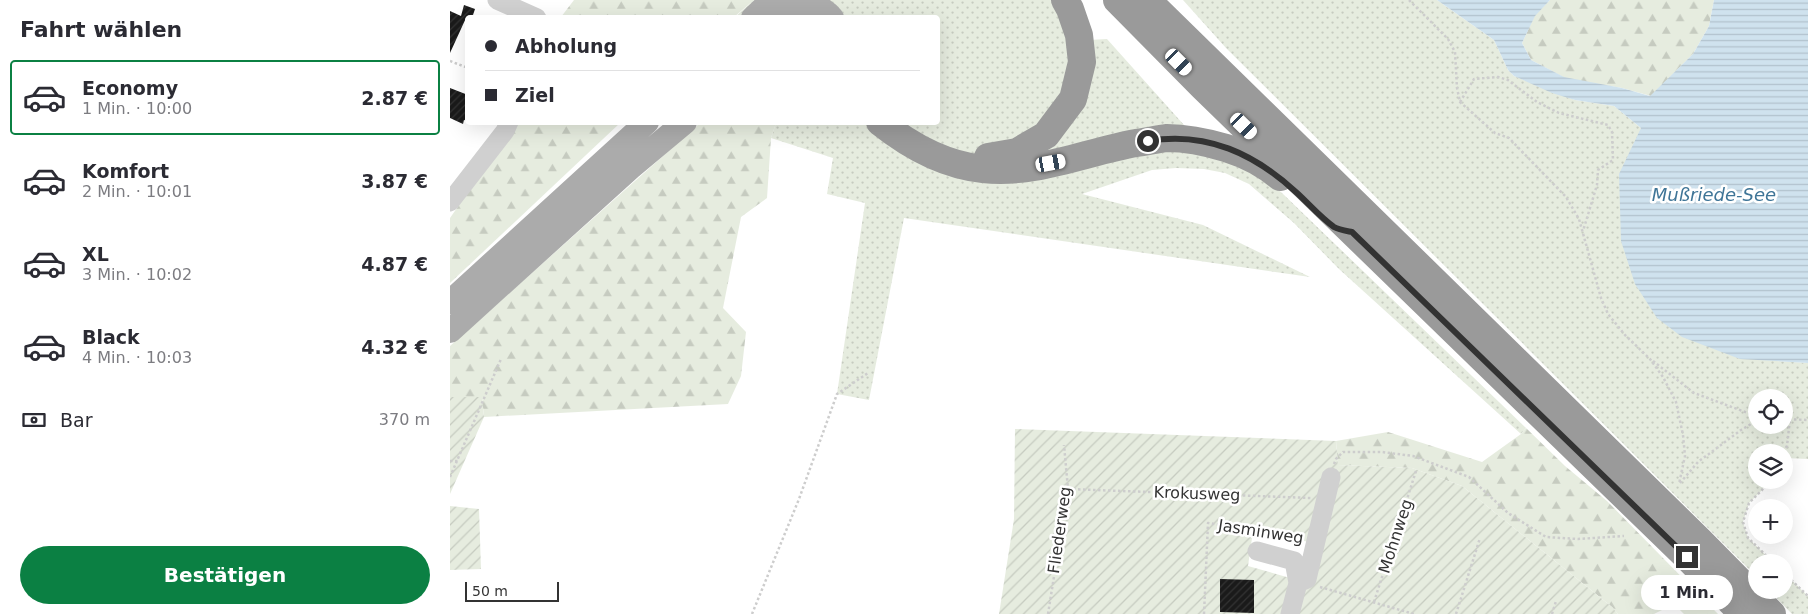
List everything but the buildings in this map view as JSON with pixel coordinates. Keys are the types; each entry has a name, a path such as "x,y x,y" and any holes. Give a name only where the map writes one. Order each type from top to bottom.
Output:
{"highway":[{"path":"897,125 906,133 944,150 984,157 1017,152 1046,135 1073,99 1082,62 1079,35 1065,0"},
{"path":"1117,0 1203,87 1680,550 1743,614"},
{"path":"1147,0 1693,534 1772,614"},
{"path":"1165,0 1224,76"},
{"path":"884,125 900,139 940,159 983,169 1020,169 1067,160 1114,147 1165,138 1201,140 1242,153 1276,174 1335,228 1352,232"}],"main road":[{"path":"756,15 772,0"},
{"path":"779,15 788,5 798,2 821,6"},
{"path":"450,302 644,125"},
{"path":"450,331 630,168 681,125"}],"street":[{"path":"497,0 530,15"},
{"path":"450,202 508,125"},
{"path":"1298,583 1307,579 1331,477"},
{"path":"1257,551 1294,560 1298,583 1290,614"}],"path":[{"path":"1409,0 1448,39 1456,52 1457,88 1460,102 1495,133 1509,138 1566,197 1579,219 1601,298 1608,314 1625,335 1650,359 1694,393 1748,413"},
{"path":"450,61 465,67"},
{"path":"1460,102 1474,80 1498,76 1508,80 1536,102 1559,113 1608,126 1612,132 1613,160 1598,170 1597,185 1583,233"},
{"path":"450,477 501,359"},
{"path":"1650,359 1663,377 1676,402 1685,456 1679,484 1698,462 1748,426"},
{"path":"752,614 799,499 837,394 868,373"},
{"path":"1793,419 1808,420"},
{"name":"Fliederweg","path":"1048,614 1068,489 1064,445"},
{"path":"1331,477 1336,460 1343,452 1382,452 1413,456 1469,477 1508,513 1546,537 1578,539 1624,536"},
{"path":"450,461 458,461"},
{"name":"Mohnweg","path":"1374,602 1416,471"},
{"name":"Krokusweg","path":"1068,489 1310,497 1325,500"},
{"path":"1763,489 1749,503 1743,522 1748,538 1765,554"},
{"name":"Jasminweg","path":"1204,614 1208,523 1250,528 1316,540"},
{"path":"1456,614 1480,538"},
{"path":"1793,582 1808,596"},
{"path":"1298,583 1414,614"},
{"path":"1552,614 1556,601"}],"green space":[{"path":"574,0 754,0 736,15 563,15"},
{"path":"754,0 1052,0 1070,41 1107,39 1210,154 1262,176 1283,194 1526,428 1521,434 1339,269 1294,223 1249,184 1225,173 1204,169 1176,168 1152,170 1082,194 1203,225 1310,277 904,218 869,400 837,394 865,203 827,194 833,158 771,138 775,125 940,125 940,15 737,15"},
{"path":"1183,0 1437,0 1494,40 1508,70 1514,76 1575,100 1614,106 1641,128 1640,131 1777,361 1808,363 1808,459 1793,458 1793,444 1748,444 1748,489 1763,489 1753,499 1748,499 1748,506 1743,522 1748,544 1754,544 1765,554 1748,554 1748,568 1226,48"},
{"path":"1550,0 1714,0 1709,26 1693,54 1651,96 1622,88 1567,79 1531,60 1522,43 1535,15"},
{"path":"515,125 618,125 450,283 450,218"},
{"path":"698,125 775,125 771,138 767,198 741,217 723,308 746,332 741,376 728,404 484,417 482,397 450,397 450,346"},
{"path":"450,397 482,397 484,417 450,494"},
{"path":"1526,428 1565,466 1607,501 1718,614 1684,614 1674,604 1654,614 1618,614 1612,607 1462,486 1412,468 1338,465 1336,441 1388,432 1482,462 1521,434"},
{"path":"1015,429 1336,441 1338,465 1412,468 1462,486 1612,607 1618,614 999,614 1014,519","holes":["1253,531 1309,542 1303,574 1290,578 1248,566"]},
{"path":"450,506 479,509 481,569 450,570"},
{"path":"1793,582 1808,596 1808,614 1792,614 1778,599 1793,599"}],"water":[{"name":"Mußriede-See","path":"1437,0 1550,0 1535,16 1522,43 1531,60 1564,77 1622,88 1650,96 1693,54 1709,26 1714,0 1808,0 1808,363 1740,359 1682,337 1657,318 1635,284 1621,241 1619,174 1641,128 1614,106 1575,100 1552,93 1514,76 1508,70 1494,40"}],"route":[{"path":"1148,141 1165,138 1201,140 1242,153 1276,174 1335,228 1352,232 1687,557"}]}
